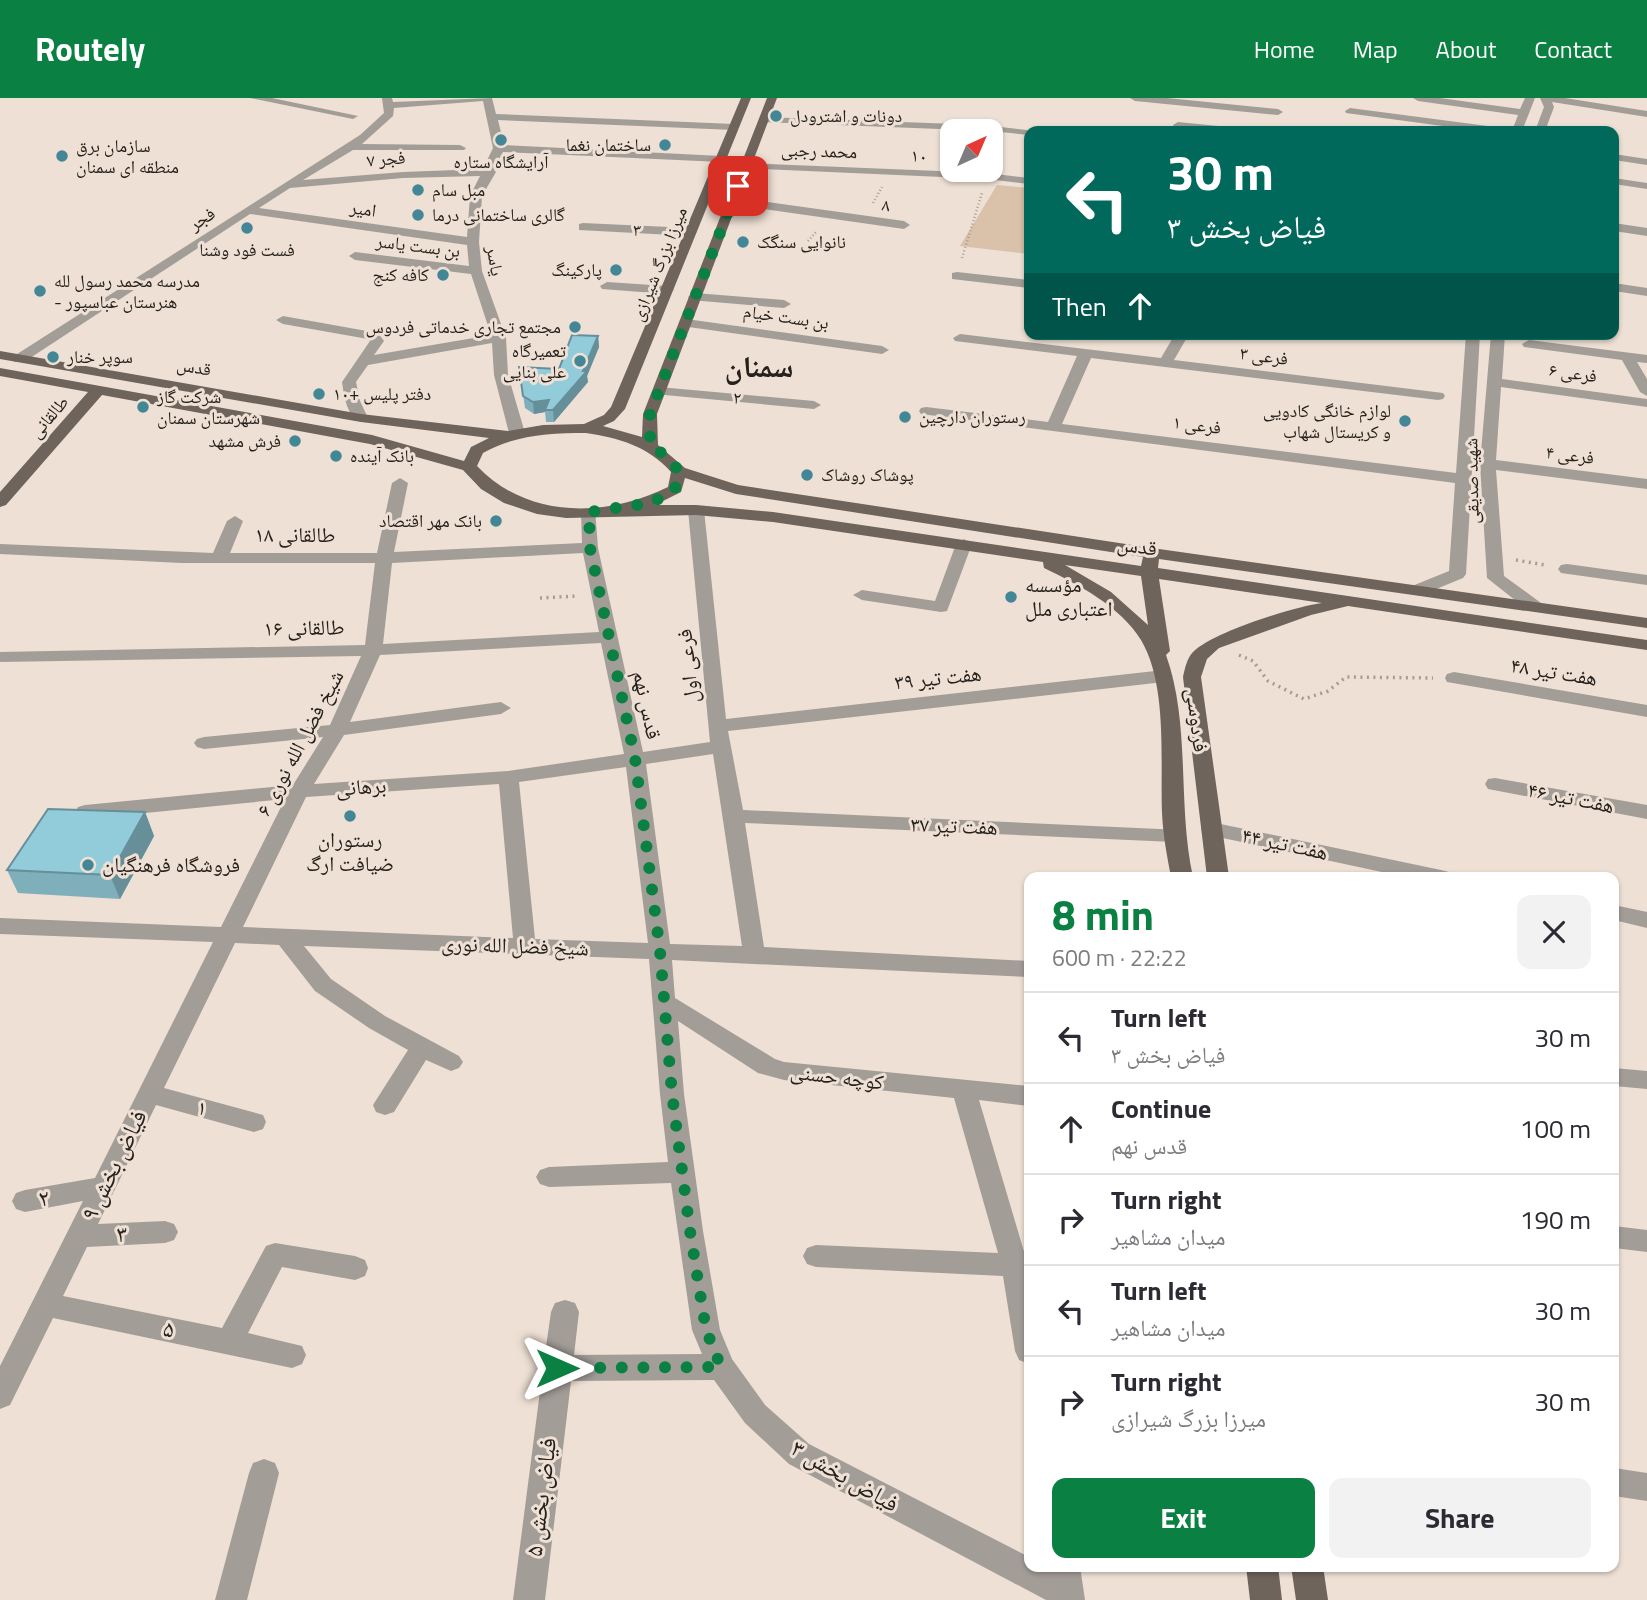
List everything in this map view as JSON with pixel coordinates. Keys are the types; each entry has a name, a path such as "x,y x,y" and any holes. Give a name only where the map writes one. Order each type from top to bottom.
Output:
{"main road":[{"name":"میرزا بزرگ شیرازی","path":"586,428 609,418 618,409 747,98"},
{"path":"650,445 650,414 772,98"},
{"path":"650,332 683,328"},
{"name":"قدس","path":"0,355 361,418 511,434"},
{"name":"قدس","path":"0,372 372,440 469,467"},
{"name":"طالقانی","path":"0,502 99,389"},
{"path":"410,452 430,445 440,436 434,427"},
{"path":"586,428 632,437 650,445 666,456 679,471 675,489 651,503 589,512 560,512 514,502 479,482 469,467 475,450 511,434 586,428"},
{"name":"قدس","path":"679,471 736,489 1365,602 1647,645"},
{"name":"قدس","path":"619,509 696,510 773,517 1029,554 1150,562 1418,590 1647,623"},
{"name":"فردوسی","path":"1029,554 1086,581 1123,609 1151,641 1164,676"},
{"name":"فردوسی","path":"1150,562 1164,676 1174,835 1181,872"},
{"path":"1213,644 1308,610 1365,602"},
{"name":"فردوسی","path":"1213,644 1198,657 1192,677 1218,872"},
{"path":"1263,1572 1266,1600"},
{"path":"1308,1572 1311,1600"}],"street":[{"path":"255,98 365,119"},
{"path":"389,106 487,98 499,148 721,159"},
{"path":"1135,98 1278,112"},
{"path":"1418,98 1525,113"},
{"path":"1519,126 1530,98"},
{"path":"1545,98 1647,114"},
{"path":"1542,126 1549,107 1545,98"},
{"path":"1178,126 1186,103"},
{"name":"فجر","path":"19,359 351,146 365,119 389,106"},
{"path":"1350,111 1465,126"},
{"path":"491,117 734,127"},
{"path":"764,120 1024,132"},
{"path":"403,175 438,149 449,134"},
{"path":"351,146 460,148"},
{"name":"یاسر","path":"499,148 490,172 476,196 473,242 476,271 499,338 501,375 511,434"},
{"path":"1619,159 1647,162"},
{"name":"محمد رجبی","path":"746,166 891,172"},
{"name":"فجر ۷","path":"285,186 403,175 490,172"},
{"name":"۱۰","path":"891,172 940,174"},
{"name":"۱۰","path":"1003,178 1024,180"},
{"path":"1619,182 1647,186"},
{"name":"۸","path":"732,201 904,225"},
{"name":"امیر","path":"248,210 473,242"},
{"name":"۳","path":"583,227 691,232"},
{"path":"1619,228 1647,232"},
{"name":"بن بست یاسر","path":"355,256 476,271"},
{"path":"957,276 1024,283"},
{"path":"607,286 667,290"},
{"path":"1619,288 1647,292"},
{"path":"695,297 783,304"},
{"path":"282,320 373,336 377,341 349,382 352,401 361,418"},
{"name":"بن بست خیام","path":"683,328 882,350"},
{"path":"364,361 499,338"},
{"name":"فرعی ۳","path":"960,338 1438,396"},
{"path":"1165,363 1178,340"},
{"name":"شهید صدیقی","path":"1418,590 1457,573 1468,340"},
{"name":"شهید صدیقی","path":"1498,340 1488,464 1496,578 1535,607"},
{"path":"1529,344 1647,359"},
{"path":"1054,426 1086,353"},
{"name":"فرعی ۶","path":"1627,356 1647,393"},
{"name":"فرعی ۶","path":"1494,382 1647,403"},
{"name":"۲","path":"659,391 814,405"},
{"name":"فرعی ۱","path":"926,411 1463,479"},
{"name":"فرعی ۴","path":"1488,464 1647,484"},
{"name":"شیخ فضل الله نوری ۶","path":"228,935 299,791 337,730 373,650 384,558 400,482"},
{"name":"فرعی اول","path":"696,510 717,726 734,816 754,954"},
{"name":"قدس نهم","path":"589,512 590,548 635,758 660,951"},
{"path":"219,558 235,521"},
{"path":"1460,533 1493,536"},
{"path":"862,595 941,607 964,544"},
{"name":"طالقانی ۱۸","path":"0,549 219,558 384,558 590,548"},
{"path":"1567,569 1647,580"},
{"name":"طالقانی ۱۶","path":"0,657 373,650 608,637"},
{"name":"هفت تیر ۳۹","path":"717,726 1164,676"},
{"name":"هفت تیر ۴۸","path":"1454,678 1647,710"},
{"path":"204,743 337,730 501,708"},
{"name":"برهانی","path":"85,811 299,791 508,777 721,747"},
{"path":"508,777 525,948"},
{"name":"هفت تیر ۴۶","path":"1495,784 1647,812"},
{"name":"هفت تیر ۳۷","path":"734,816 1174,835"},
{"name":"هفت تیر ۴۴","path":"1211,829 1417,872"},
{"path":"1619,914 1647,920"},
{"name":"شیخ فضل الله نوری","path":"0,926 525,948 754,954 1024,969"},
{"name":"فیاض بخش ۹","path":"0,1396 8,1361 45,1304 228,935"},
{"path":"285,937 323,985 377,1022 451,1062"},
{"name":"فیاض بخش ۳","path":"660,951 672,1094 690,1231 706,1330 721,1367 755,1414 799,1454 1024,1566"},
{"name":"کوچه حسنی","path":"663,1001 767,1066 803,1074 1024,1096"},
{"path":"385,1105 422,1047"},
{"path":"1619,1077 1647,1080"},
{"path":"964,1090 1015,1265 1024,1320"},
{"name":"۱","path":"150,1094 254,1122"},
{"path":"549,1177 684,1172"},
{"name":"۲","path":"25,1201 104,1186"},
{"name":"۳","path":"79,1236 165,1232"},
{"path":"1619,1238 1647,1241"},
{"path":"229,1342 275,1254 355,1268"},
{"path":"816,1256 1015,1265"},
{"name":"۵","path":"45,1304 292,1355"},
{"name":"فیاض بخش ۵","path":"529,1600 565,1311"},
{"path":"557,1368 721,1367"},
{"path":"231,1600 264,1473"},
{"path":"1619,1483 1647,1487"},
{"name":"فیاض بخش ۳","path":"1037,1572 1067,1587"}],"path":[{"path":"863,219 891,172"},
{"path":"957,276 985,182"},
{"path":"1494,557 1567,569"},
{"path":"540,598 600,595"},
{"path":"1213,644 1254,661 1268,681 1304,699 1328,691 1346,677 1454,678"}],"shaded area":[{"path":"997,185 1024,188 1024,253 960,246"}],"building":[{"path":"572,335 598,336 583,371 587,371 553,410 545,410 549,400 533,402 523,396 519,367 559,369"},
{"path":"48,809 145,812 110,875 7,870"}],"place":[{"name":"دونات و اشترودل","path":"776,116"},
{"name":"آرایشگاه ستاره","path":"501,140"},
{"name":"ساختمان نغما","path":"665,145"},
{"name":"سازمان برق منطقه ای سمنان","path":"62,156"},
{"name":"مبل سام","path":"418,190"},
{"name":"گالری ساختمانی درما","path":"418,215"},
{"name":"فست فود وشنا","path":"247,228"},
{"name":"نانوایی سنگک","path":"743,242"},
{"name":"پارکینگ","path":"616,270"},
{"name":"کافه کنج","path":"443,275"},
{"name":"مدرسه محمد رسول لله - هنرستان عباسپور","path":"40,291"},
{"name":"مجتمع تجاری خدماتی فردوس","path":"575,327"},
{"name":"سوپر خنار","path":"53,357"},
{"name":"تعمیرگاه علی بنایی","path":"580,361"},
{"name":"دفتر پلیس +۱۰","path":"319,394"},
{"name":"شرکت گاز شهرستان سمنان","path":"143,407"},
{"name":"رستوران دارچین","path":"905,417"},
{"name":"لوازم خانگی کادویی و کریستال شهاب","path":"1405,421"},
{"name":"فرش مشهد","path":"295,441"},
{"name":"بانک آینده","path":"336,456"},
{"name":"پوشاک روشاک","path":"807,475"},
{"name":"بانک مهر اقتصاد","path":"496,521"},
{"name":"مؤسسه اعتباری ملل","path":"1011,597"},
{"name":"رستوران ضیافت ارگ","path":"350,816"},
{"name":"فروشگاه فرهنگیان","path":"88,865"}],"district":[{"name":"سمنان","path":"759,367"}],"route":[{"path":"557,1368 721,1367 706,1330 690,1231 672,1094 660,951 635,758 590,548 589,512 651,503 675,489 679,471 666,456 650,445 650,414 738,186"}]}
